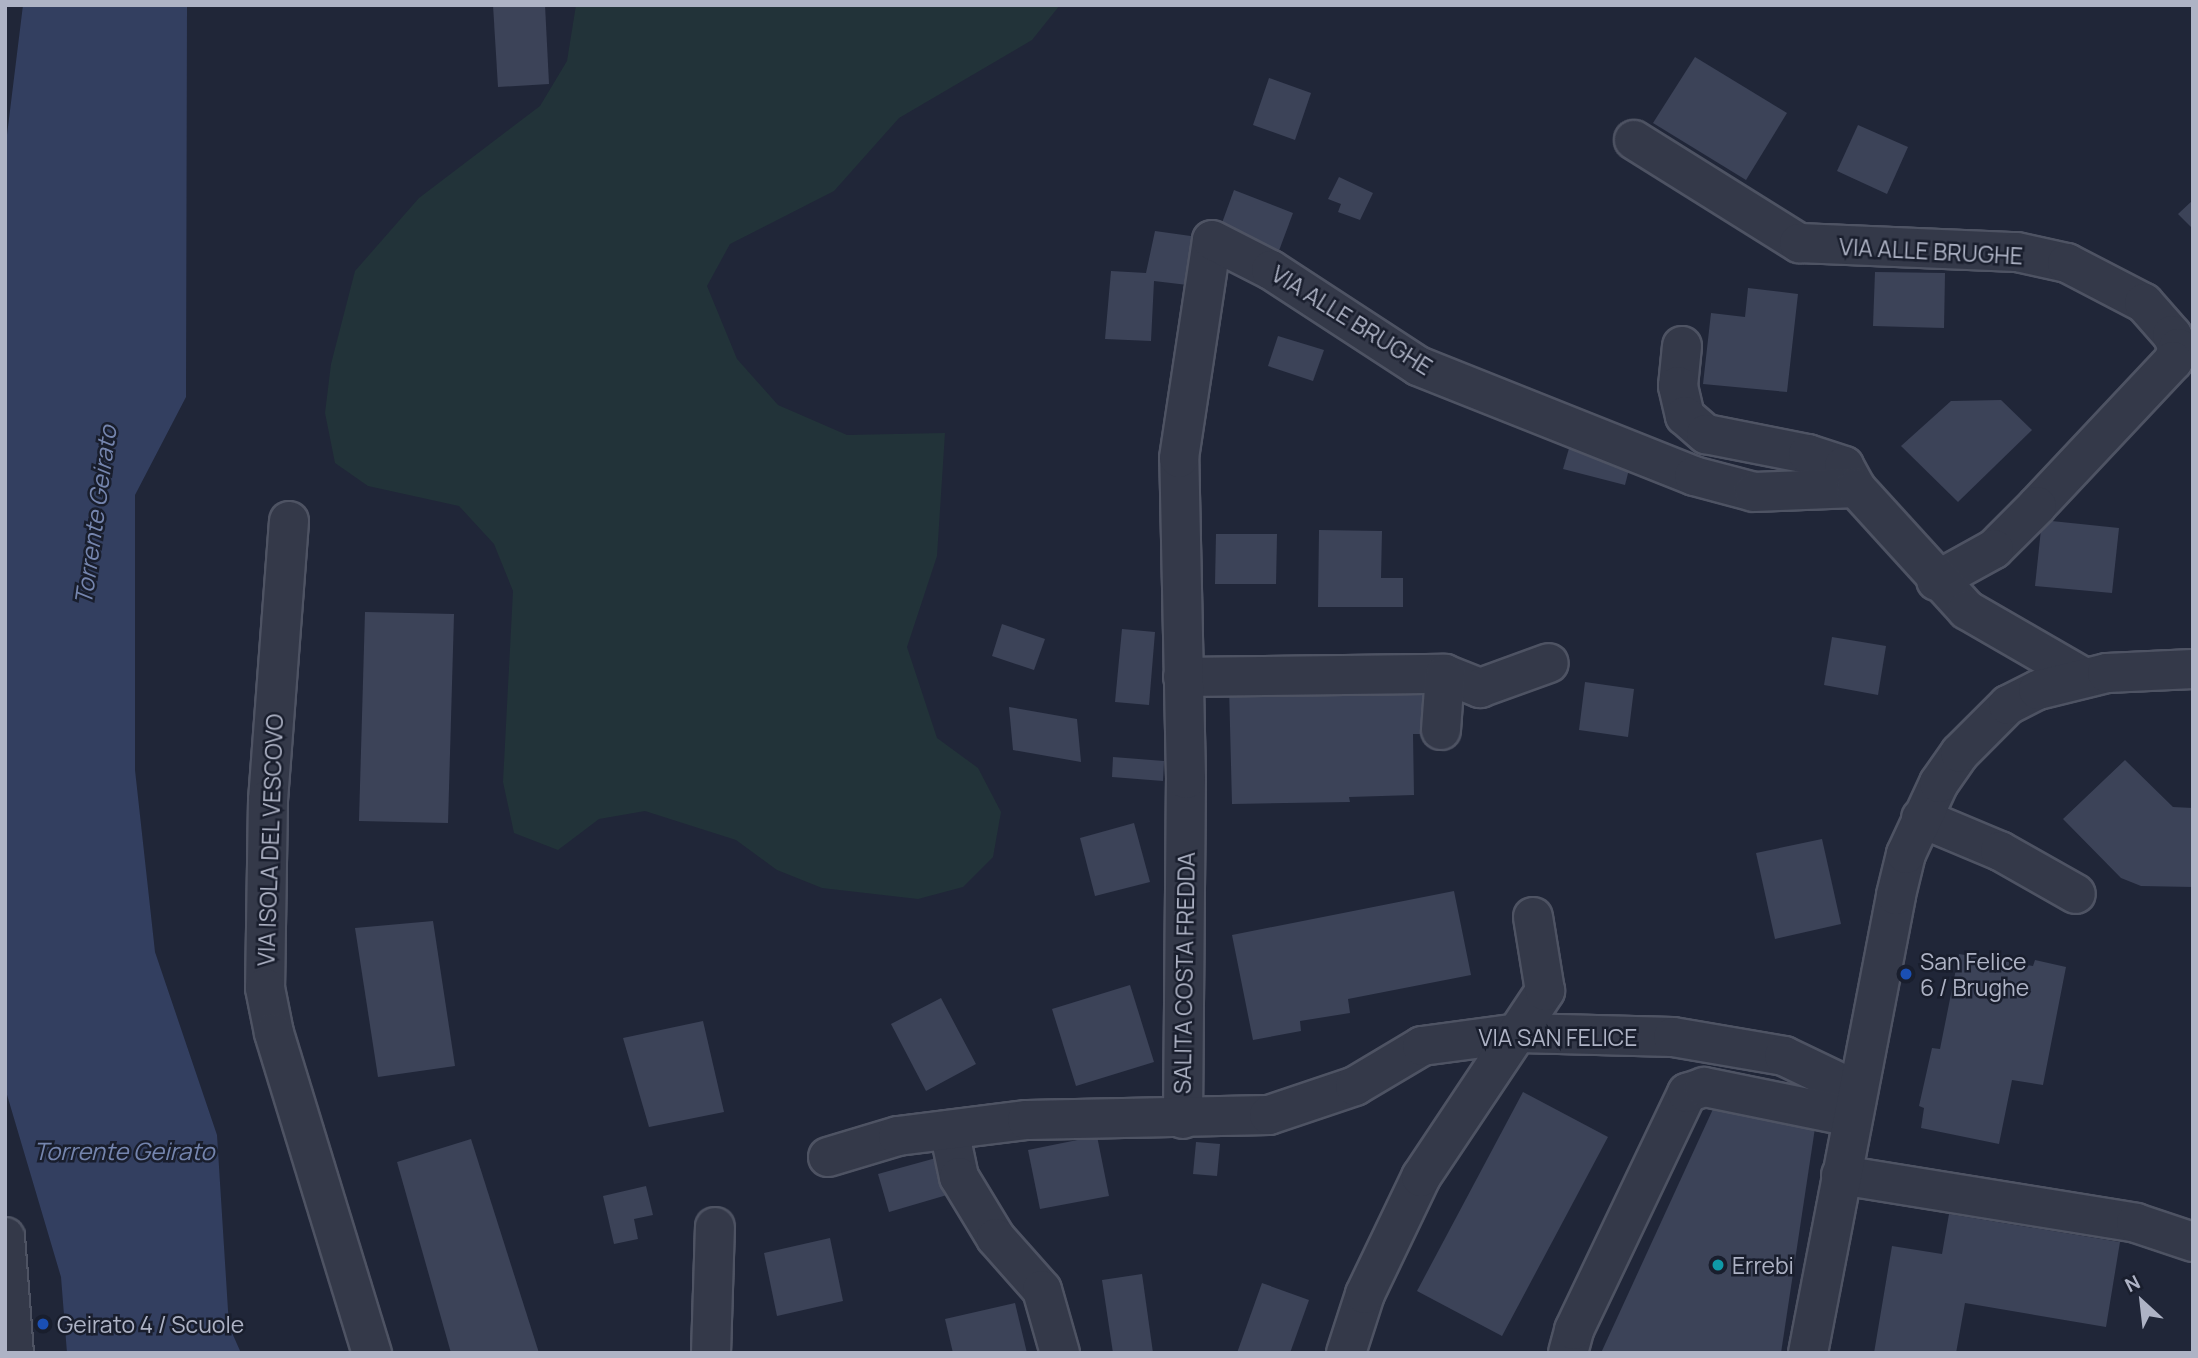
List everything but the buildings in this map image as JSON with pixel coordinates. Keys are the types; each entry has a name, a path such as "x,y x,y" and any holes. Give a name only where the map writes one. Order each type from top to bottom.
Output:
{"street":[{"name":"VIA ALLE BRUGHE","path":"1634,140 1799,243 2017,252 2067,263 2144,303 2172,335 2178,348 2173,360 2037,506 1994,549 1936,581"},
{"name":"VIA ALLE BRUGHE","path":"1212,240 1271,270 1418,366 1694,476 1754,492 1856,488"},
{"name":"SALITA COSTA FREDDA","path":"828,1157 898,1136 1027,1120 1183,1119 1183,677 1179,458 1212,240"},
{"path":"1682,346 1678,386 1685,416 1706,434 1808,454 1844,466 1856,488 1936,581 1967,610 2083,677"},
{"name":"VIA ISOLA DEL VESCOVO","path":"289,521 267,813 265,988 274,1033 372,1353"},
{"path":"1183,677 1444,674 1480,688 1549,663"},
{"path":"1808,1353 1896,895 1921,818 1960,753 2008,705 2083,677 2193,669"},
{"path":"1441,730 1444,674"},
{"path":"1921,818 2000,851 2076,894"},
{"path":"1346,1353 1365,1294 1421,1177 1520,1033 1545,991 1533,917"},
{"name":"VIA SAN FELICE","path":"1183,1119 1269,1115 1355,1086 1422,1046 1520,1033 1673,1037 1784,1056 1849,1133"},
{"path":"1568,1353 1574,1330 1687,1093 1704,1087 2193,1242"},
{"path":"949,1130 959,1177 996,1238 1042,1290 1060,1353"},
{"path":"1849,1133 1983,1175"},
{"path":"710,1353 715,1227"},
{"path":"5,1237 14,1353"}],"shaded area":[{"path":"576,5 1060,5 1032,40 899,118 834,191 730,244 707,286 737,359 778,405 847,435 945,433 937,556 907,647 937,738 978,768 1001,812 993,857 963,887 918,899 822,888 777,870 736,840 645,811 599,819 558,850 514,833 503,782 513,591 494,544 459,506 368,486 335,463 325,413 331,364 355,271 419,198 540,106 567,61"}],"water":[{"name":"Torrente Geirato","path":"23,5 187,5 186,397 135,495 135,770 155,952 217,1135 229,1326 241,1353 67,1353 61,1277 5,1088 5,151"}],"place":[{"name":"San Felice 6 / Brughe","path":"1906,974"},
{"name":"Errebi","path":"1718,1265"},
{"name":"Geirato 4 / Scuole","path":"43,1324"}]}
